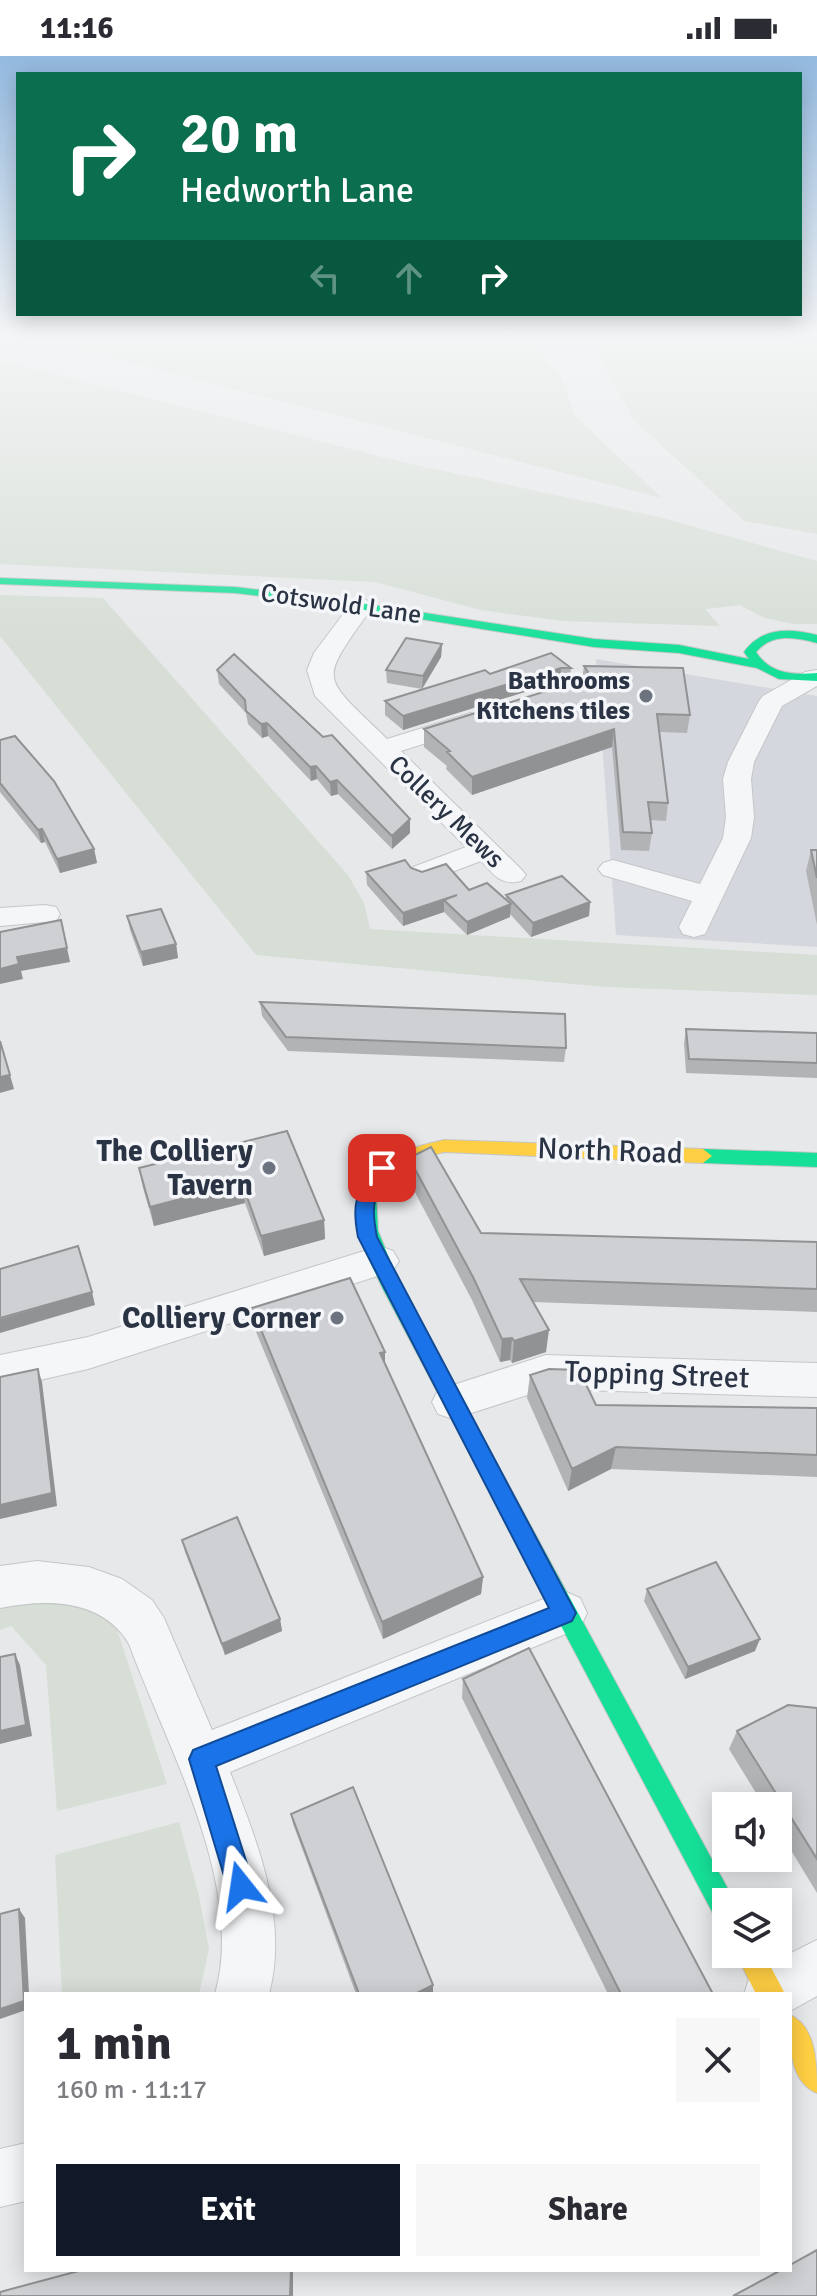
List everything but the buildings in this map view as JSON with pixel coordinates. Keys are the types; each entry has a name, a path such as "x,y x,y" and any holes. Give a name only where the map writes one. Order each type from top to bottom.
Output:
{"street":[{"name":"Cotswold Lane","path":"0,581 235,590 361,606 581,641 679,649 760,666 785,676 816,677"},
{"name":"Collery Mews","path":"361,606 326,653 319,670 324,691 511,875"},
{"name":"Cotswold Lane","path":"679,649 757,641 788,634 817,639"},
{"path":"757,641 750,652 760,666 772,701"},
{"path":"694,927 737,838 740,817 737,779 741,762 772,701 816,677"},
{"name":"Collery Mews","path":"381,749 500,712"},
{"path":"423,873 485,850"},
{"path":"613,869 709,896"},
{"path":"0,917 45,914"},
{"name":"North Road","path":"380,1261 367,1237 362,1211 369,1190 382,1168 405,1154 444,1146 487,1145 817,1160"},
{"path":"0,1372 88,1353 380,1261 564,1613 713,1888"},
{"name":"Topping Street","path":"453,1402 546,1372 817,1380"},
{"path":"0,1587 26,1581 63,1581 98,1588 140,1618 201,1759 247,1913 249,1971 243,1992"},
{"path":"201,1759 564,1613"},
{"path":"770,1992 817,1967"},
{"path":"792,2033 817,2079"},
{"path":"0,2178 24,2172"}],"shaded area":[{"path":"0,439 310,439 402,462 659,517 817,561 817,624 794,624 764,618 740,605 705,609 720,626 562,621 481,610 375,582 0,564"},
{"path":"428,439 599,439 662,498"},
{"path":"654,439 817,439 817,534 744,521"},
{"path":"0,595 103,598 348,875 364,903 370,929 817,955 817,995 606,987 256,955 0,636"},
{"path":"596,659 817,696 817,947 616,935"},
{"path":"47,1596 82,1605 114,1620 167,1784 57,1811 46,1665 11,1626 0,1630 0,1609"},
{"path":"179,1822 199,1896 209,1949 199,1992 62,1992 55,1855"}],"traffic: fast":[{"path":"0,581 235,590 334,602 594,643 679,649 758,665"},
{"path":"817,639 780,634 763,639 750,652 770,672 797,678 817,677"},
{"path":"703,1156 817,1160"},
{"path":"367,1194 369,1231 393,1289 713,1888"}],"traffic: slow":[{"path":"367,1194 379,1173 388,1166 444,1146 703,1156"},
{"path":"757,1968 770,1992"},
{"path":"792,2033 817,2079"}],"place":[{"name":"Bathrooms Kitchens tiles","path":"646,696"},
{"name":"The Colliery Tavern","path":"269,1168"},
{"name":"Colliery Corner","path":"337,1318"}],"route":[{"path":"241,1886 201,1759 564,1613 367,1237 362,1211 369,1190 382,1168"}]}
